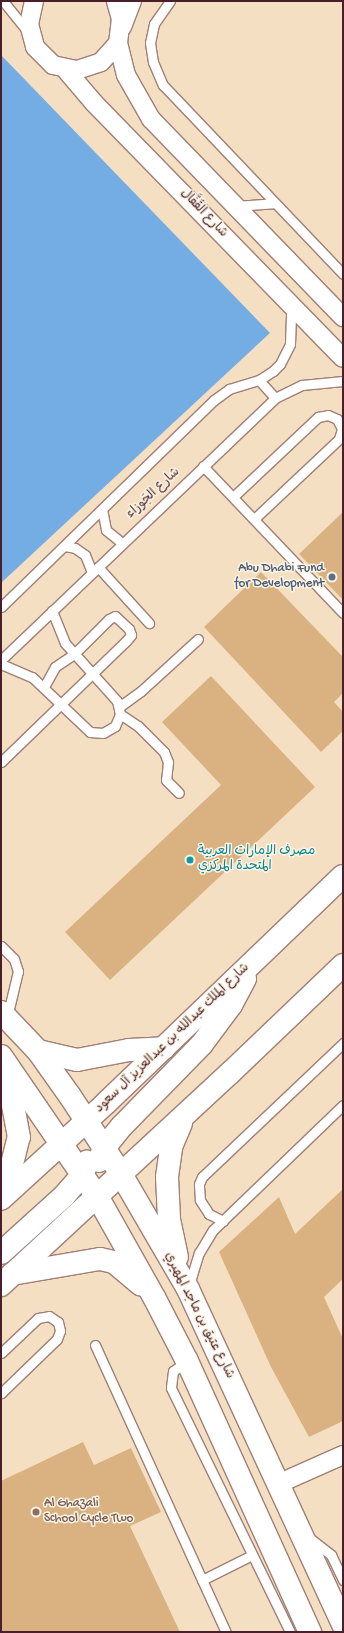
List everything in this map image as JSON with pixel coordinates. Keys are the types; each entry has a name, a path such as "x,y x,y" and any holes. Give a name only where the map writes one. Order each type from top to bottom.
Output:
{"main road":[{"name":"شارع الملك عبدالله بن عبدالعزيز آل سعود","path":"1,1199 164,1048 343,876"},
{"path":"98,1196 96,1171 104,1148 202,1044 231,1005 253,963"},
{"path":"7,1280 343,965"},
{"name":"شارع عتيق بن ماجد المهيري","path":"4,1015 38,1051 86,1121 121,1174 188,1289 280,1483 343,1624"},
{"path":"38,1051 77,1060 129,1050 164,1048"},
{"path":"2,1057 98,1196 155,1299 187,1361 310,1632"},
{"path":"1,1192 10,1172 19,1137 2,1057"},
{"path":"188,1289 172,1238 167,1177 171,1147 176,1133 190,1110"},
{"path":"1,1253 64,1196 83,1174 89,1148 86,1121"},
{"path":"7,1280 75,1262 107,1260 127,1272 155,1299"}],"street":[{"path":"34,1 30,12 30,36 43,57 65,69 77,70 101,62 119,37 132,1"},
{"path":"116,1 121,19 119,37 126,75 141,105 235,206 343,318"},
{"name":"شارع القُفَّال","path":"65,69 94,103 290,302 343,358"},
{"path":"280,1483 343,1455"}],"lane":[{"path":"3,1 30,36"},
{"path":"170,1 158,16 151,34 150,53 157,74 170,94 343,274"},
{"path":"235,206 274,203"},
{"name":"شارع الجَوزاء","path":"1,607 223,393 258,380 273,371 286,354 292,333 290,302"},
{"path":"258,380 276,398"},
{"name":"شارع الجَوزاء","path":"1,660 122,543 276,398 302,385 343,380"},
{"path":"233,497 318,417 333,416 342,429 341,443 254,519"},
{"path":"203,466 343,613"},
{"path":"102,509 106,530 122,543"},
{"path":"64,546 76,548 86,555 95,569 149,623"},
{"path":"52,610 60,633 74,654 92,674 120,711 138,726 164,752 168,762 166,780 179,793"},
{"path":"1,762 131,635 128,629 115,616 109,619 74,654 55,667 44,687"},
{"path":"1,664 21,670 44,687 84,728 96,734 110,731 118,721 120,711 198,639"},
{"path":"1,946 14,959 18,971 4,1015"},
{"path":"223,1221 209,1214 200,1200 199,1192 202,1177 343,1043"},
{"path":"188,1289 205,1240 343,1105"},
{"path":"1,1353 38,1318 49,1316 58,1322 60,1331 57,1340 1,1393"},
{"path":"95,1345 226,1632"},
{"path":"187,1361 173,1371 171,1388 290,1632"},
{"path":"303,1534 326,1548 343,1580"},
{"path":"202,1580 252,1555"}],"water":[{"path":"1,55 270,333 1,583"}],"building":[{"name":"Abu Dhabi Fund for Development","path":"343,512 343,600 299,554"},
{"path":"261,572 343,657 343,693 334,702 343,712 343,731 321,752 204,627"},
{"name":"مصرف الإمارات العربية المتحدة المركزي","path":"211,676 315,787 110,980 65,932 221,785 162,722"},
{"path":"343,1189 343,1279 324,1297 343,1339 343,1421 309,1437 271,1367 219,1252 279,1197 295,1234"},
{"path":"83,1442 94,1465 131,1448 161,1512 130,1526 180,1632 1,1632 1,1481"}],"place":[{"name":"Abu Dhabi Fund for Development","path":"332,577"},
{"name":"مصرف الإمارات العربية المتحدة المركزي","path":"190,860"},
{"name":"Al Ghazali School Cycle Two","path":"36,1512"}]}
